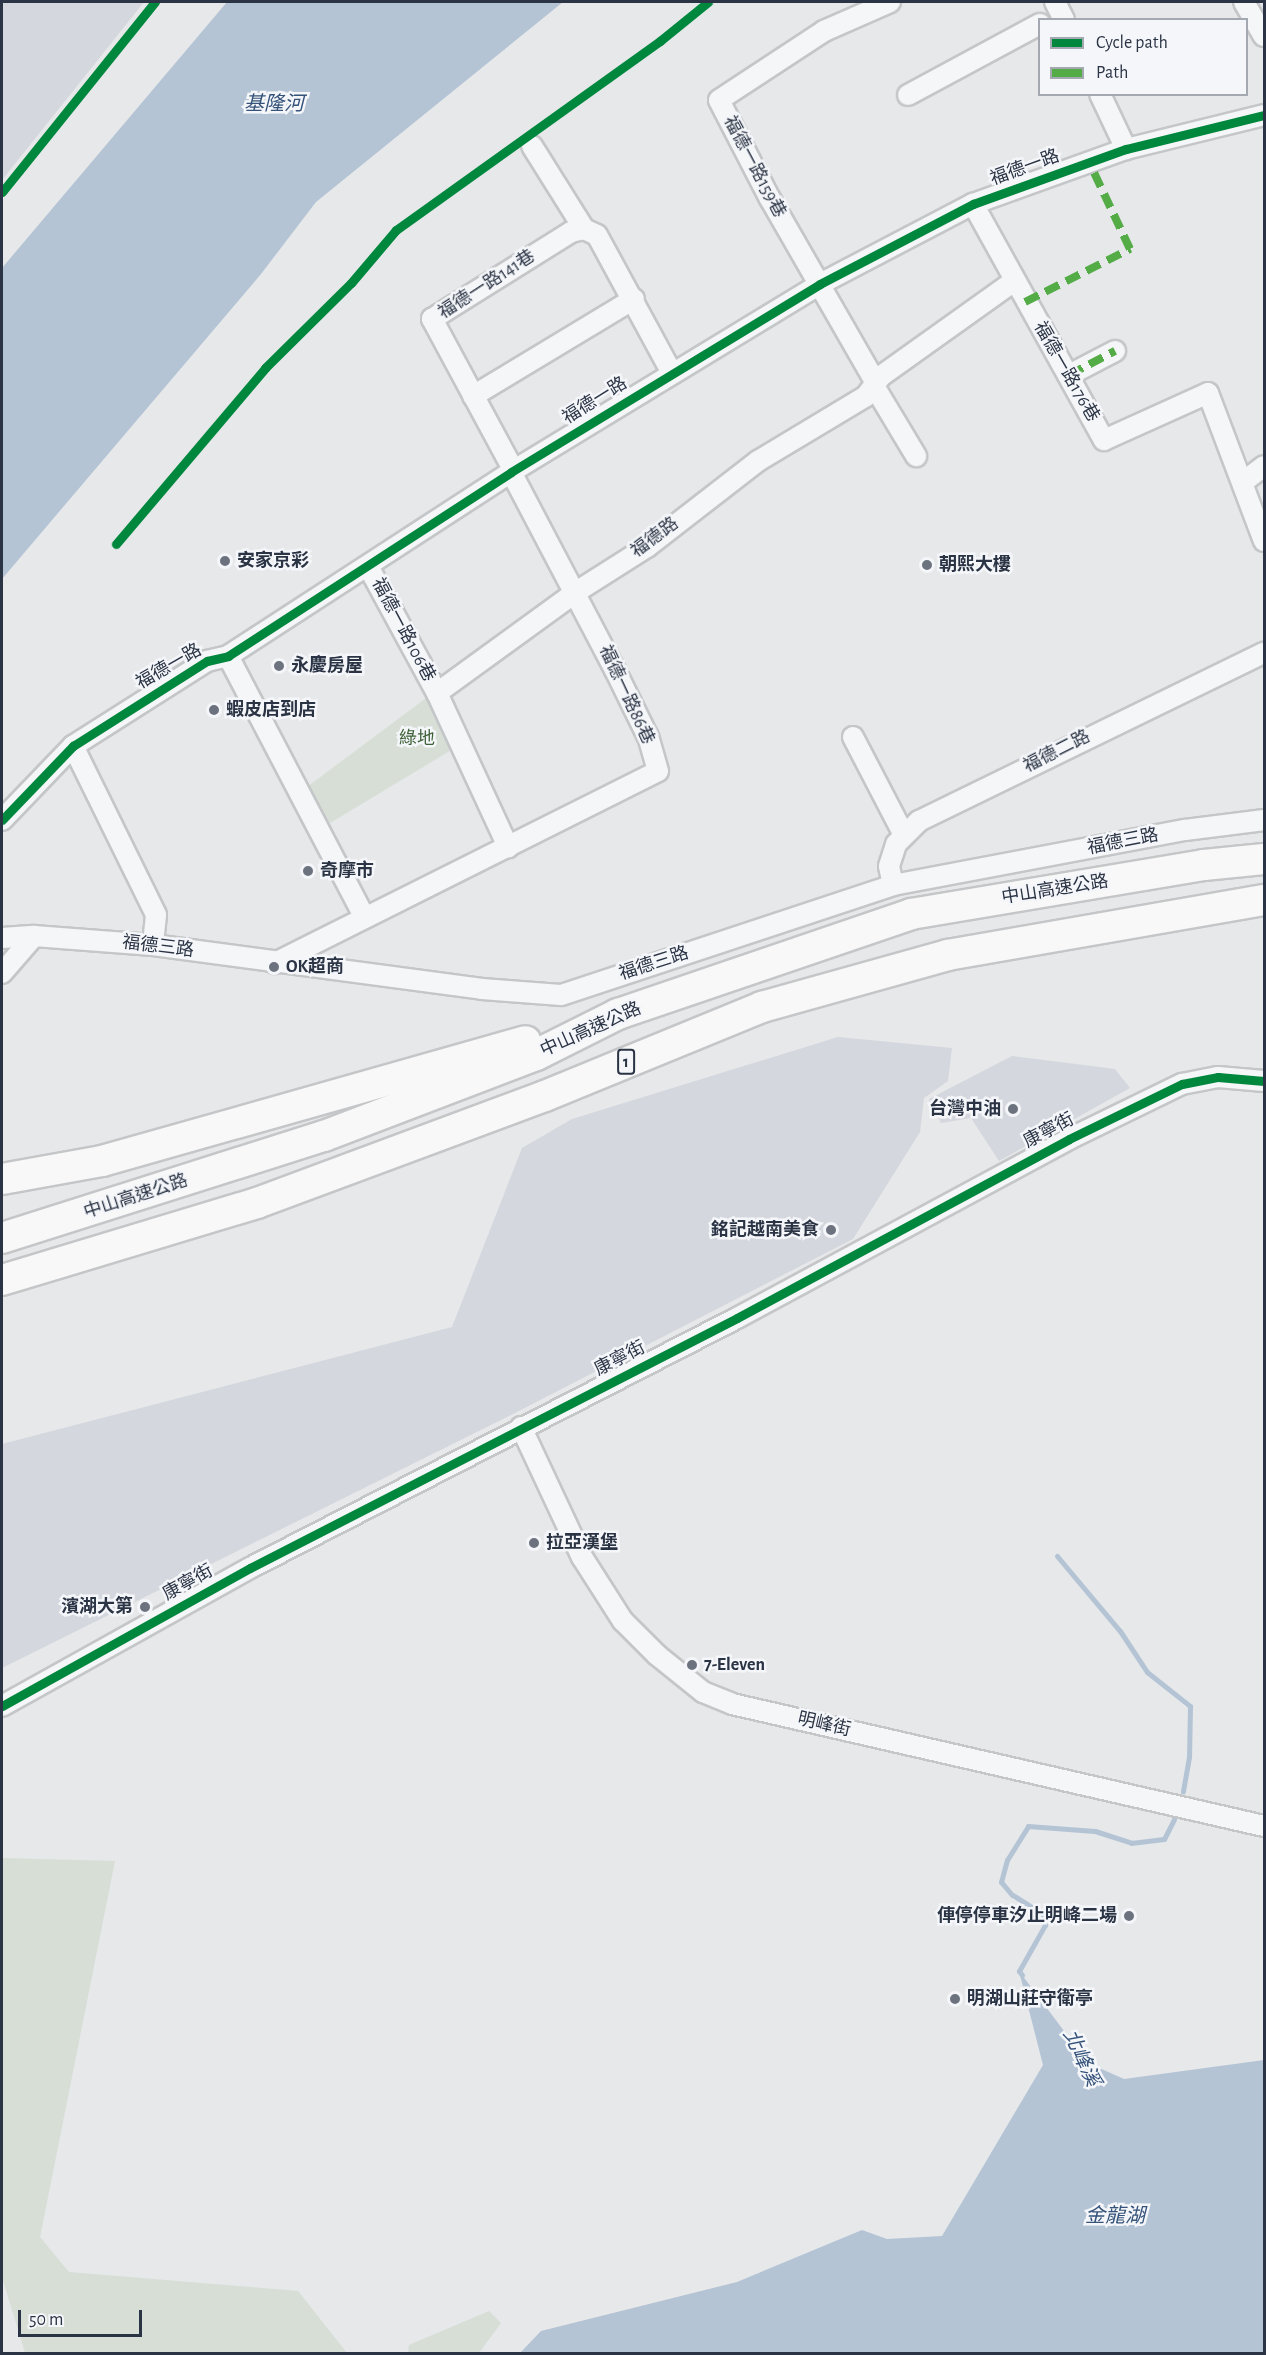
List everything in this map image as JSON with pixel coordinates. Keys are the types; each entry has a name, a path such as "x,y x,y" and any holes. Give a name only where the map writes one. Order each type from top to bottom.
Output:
{"highway":[{"name":"中山高速公路","path":"2,1238 324,1136 536,1055 618,1014 911,914 1193,867 1264,860"},
{"name":"1","path":"2,1280 257,1203 545,1096 762,1007 948,956 1264,900"},
{"path":"2,1179 102,1161 618,1014"}],"street":[{"name":"福德一路159巷","path":"820,284 770,199 719,100 824,32 891,2"},
{"path":"1244,2 1264,36"},
{"path":"908,95 1038,25"},
{"path":"1101,96 1126,149"},
{"name":"福德一路","path":"2,820 73,746 207,661 228,656 369,568 513,472 820,284 973,204 1126,149 1264,115"},
{"path":"532,146 584,228 597,235 634,299 672,373"},
{"name":"福德一路176巷","path":"973,204 1013,282 1069,375 1104,440 1208,393 1243,482"},
{"name":"福德一路141巷","path":"513,472 432,319 571,232 584,228"},
{"name":"福德路","path":"437,693 576,592 647,547 758,461 866,396 875,384 1013,282"},
{"path":"820,284 916,456"},
{"path":"473,396 634,299"},
{"path":"1069,375 1115,351"},
{"path":"1264,466 1243,482 1264,541"},
{"name":"福德一路86巷","path":"275,963 364,916 508,847 658,771 648,737 513,472"},
{"name":"福德一路106巷","path":"369,568 437,693"},
{"name":"福德二路","path":"903,833 919,821 1148,707 1264,653"},
{"path":"228,656 364,916"},
{"path":"437,693 508,847"},
{"path":"853,737 903,833 889,866 893,885"},
{"path":"73,746 156,915 153,945"},
{"name":"福德三路","path":"2,938 34,936 153,945 482,989 561,995 893,885 1185,830 1264,820"},
{"path":"2,974 34,936"},
{"name":"康寧街","path":"2,1706 250,1568 737,1318 1069,1139 1182,1084 1218,1077 1264,1081"},
{"name":"明峰街","path":"521,1427 582,1557 623,1621 657,1655 703,1692 732,1704 1264,1826"}],"shaded area":[{"path":"2,2 144,2 2,180"},
{"path":"838,1037 952,1048 948,1081 924,1098 920,1132 853,1239 515,1413 2,1668 2,1444 452,1327 522,1148 572,1119"},
{"name":"台灣中油","path":"1012,1056 1115,1069 1130,1088 999,1161 971,1118 941,1123 929,1099"}],"green space":[{"name":"綠地","path":"429,696 453,749 330,823 307,787"},
{"path":"2,1858 115,1861 40,2237 69,2272 298,2291 347,2353 25,2353 2,2277"},
{"path":"489,2311 501,2323 479,2353 408,2353 409,2345"}],"water":[{"name":"基隆河","path":"227,2 563,2 316,202 261,274 2,579 2,268"},
{"name":"金龍湖","path":"1019,1971 1088,2063 1124,2079 1264,2060 1264,2353 520,2353 541,2331 737,2282 862,2230 887,2239 942,2236 1043,2065"}],"waterway":[{"name":"北峰溪","path":"1057,1556 1120,1631 1147,1672 1190,1706 1189,1757 1183,1791"},
{"name":"北峰溪","path":"1022,1975 1019,1971 1045,1925 1043,1914 1012,1895 1001,1882 1007,1860 1028,1826 1095,1831 1131,1843 1164,1839 1174,1819"}],"marked path":[{"path":"1025,302 1130,249 1089,162"},
{"path":"1069,375 1115,351"}],"cycle path":[{"path":"2,192 155,2"},
{"path":"116,544 265,368 351,283 396,230 660,41 708,2"},
{"path":"2,820 73,746 207,661 228,656 511,472 820,284 973,204 1126,149 1264,115"},
{"path":"2,1706 250,1568 737,1318 1069,1139 1182,1084 1218,1077 1264,1081"}],"place":[{"name":"安家京彩","path":"225,561"},
{"name":"朝熙大樓","path":"927,565"},
{"name":"永慶房屋","path":"279,666"},
{"name":"蝦皮店到店","path":"214,710"},
{"name":"奇摩市","path":"308,871"},
{"name":"OK超商","path":"274,967"},
{"name":"台灣中油","path":"1013,1109"},
{"name":"銘記越南美食","path":"831,1230"},
{"name":"拉亞漢堡","path":"534,1543"},
{"name":"濱湖大第","path":"145,1607"},
{"name":"7-Eleven","path":"692,1665"},
{"name":"俥停停車汐止明𡶶二場","path":"1129,1916"},
{"name":"明湖山莊守衛亭","path":"955,1999"}]}
